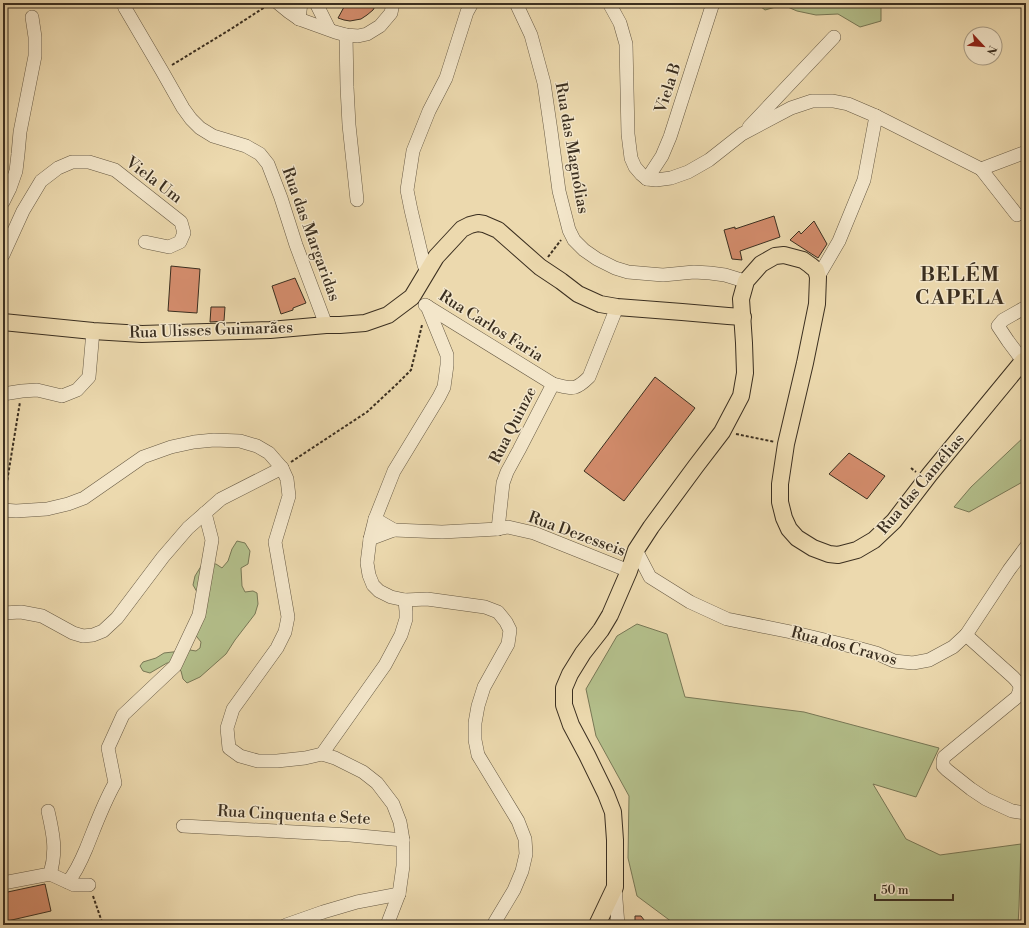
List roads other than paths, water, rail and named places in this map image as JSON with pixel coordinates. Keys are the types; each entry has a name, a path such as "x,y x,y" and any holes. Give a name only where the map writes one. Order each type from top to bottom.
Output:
{"main road":[{"path":"412,297 436,257 462,229 478,223 498,230 540,268 578,294 600,304 617,307 743,317"},
{"path":"597,925 615,887 615,840 612,812 603,788 571,725 564,705 564,688 576,664 610,615 629,571 636,550 651,527 722,432 741,396 745,373 743,317 740,299 746,281 761,264 775,256 784,255 803,260 816,270 818,277"},
{"name":"Rua das Camélias","path":"818,277 817,304 786,444 780,484 780,502 784,518 789,529 797,538 813,548 829,554 838,555 857,550 874,540 894,521 1024,361"},
{"name":"Rua Ulisses Guimarães","path":"3,322 93,331 142,334 270,330 365,323 388,315 412,297"}],"street":[{"name":"Rua das Margaridas","path":"123,3 183,108 191,119 200,128 212,136 246,146 260,154 268,164 326,325"},
{"path":"278,3 299,19 335,32 358,36 367,34 380,26 391,14 393,3"},
{"path":"299,19 301,3"},
{"path":"316,3 329,29"},
{"path":"427,272 411,210 408,190 413,151 429,111 446,78 467,12 472,3"},
{"name":"Rua das Magnólias","path":"516,3 531,35 544,83 559,191 569,230 574,240 584,250 597,259 615,268 628,272 663,275 694,272 710,273 725,275 746,281"},
{"path":"609,3 620,23 626,44 628,134 631,158 635,167 647,179 656,180 671,178 688,172 710,160 742,134 834,37"},
{"name":"Viela B","path":"647,179 662,156 670,137 713,3"},
{"path":"3,202 16,171 24,107 34,63 35,36 32,17"},
{"path":"346,35 349,117 358,200"},
{"path":"742,134 791,108 812,101 833,100 848,104 876,116 981,169 1017,215"},
{"path":"818,277 839,241 864,180 876,116"},
{"path":"981,169 1026,152"},
{"name":"Viela Um","path":"3,255 23,211 41,181 58,168 72,162 89,162 115,170 181,222 184,233 180,242 169,247 145,242"},
{"name":"Rua Carlos Faria","path":"412,297 553,384"},
{"path":"427,306 447,355 444,387 394,471 375,519 370,538 367,563 369,575 373,585 379,591 391,597 405,600 427,599 485,607 498,612 510,630 508,644 484,687 478,706 475,723 475,740 478,755 518,821 525,838 526,854 522,871 514,890 493,925"},
{"path":"553,384 576,388 589,377 617,307"},
{"path":"1024,361 998,326 1003,320 1026,307"},
{"path":"3,394 37,390 62,396 77,390 89,377 93,331"},
{"name":"Rua Quinze","path":"498,529 503,483 507,472 553,384"},
{"path":"3,510 16,511 39,509 68,504 84,498 143,457 194,442 214,440 240,441 257,446 269,452 282,468 287,480 289,496 275,542 288,617 285,632 277,648 234,709 227,728 229,748 240,756 258,761 277,761 305,758 322,754 335,758 363,772 377,783 393,804 400,822 403,840 403,866 399,894 387,925"},
{"path":"3,613 22,612 42,616 73,633 83,636 93,635 103,631 117,618 163,557 188,528 221,499 282,468"},
{"path":"68,882 74,875 107,796 115,783 108,748 123,715 175,666 199,616 212,540 205,513"},
{"name":"Rua Dezesseis","path":"375,519 394,530"},
{"name":"Rua Dezesseis","path":"370,538 394,530 442,532 508,528 534,533 629,571"},
{"name":"Rua dos Cravos","path":"636,550 650,577 690,602 727,619 854,647 876,653 894,661 913,663 929,660 952,647 966,635 1026,547"},
{"path":"322,754 385,665 395,647 406,619 405,600"},
{"path":"966,635 1013,676 1019,683 1020,692 1017,697 944,757 943,766 971,789 986,798 1012,811 1026,813"},
{"path":"48,811 53,832 54,846 54,858 50,874"},
{"name":"Rua Cinquenta e Sete","path":"183,826 350,835 403,840"},
{"path":"3,883 50,874 74,885 89,885"},
{"path":"615,887 618,925"},
{"path":"286,925 357,902 399,894"}],"district":[{"name":"BELÉM CAPELA","path":"960,286"}]}
